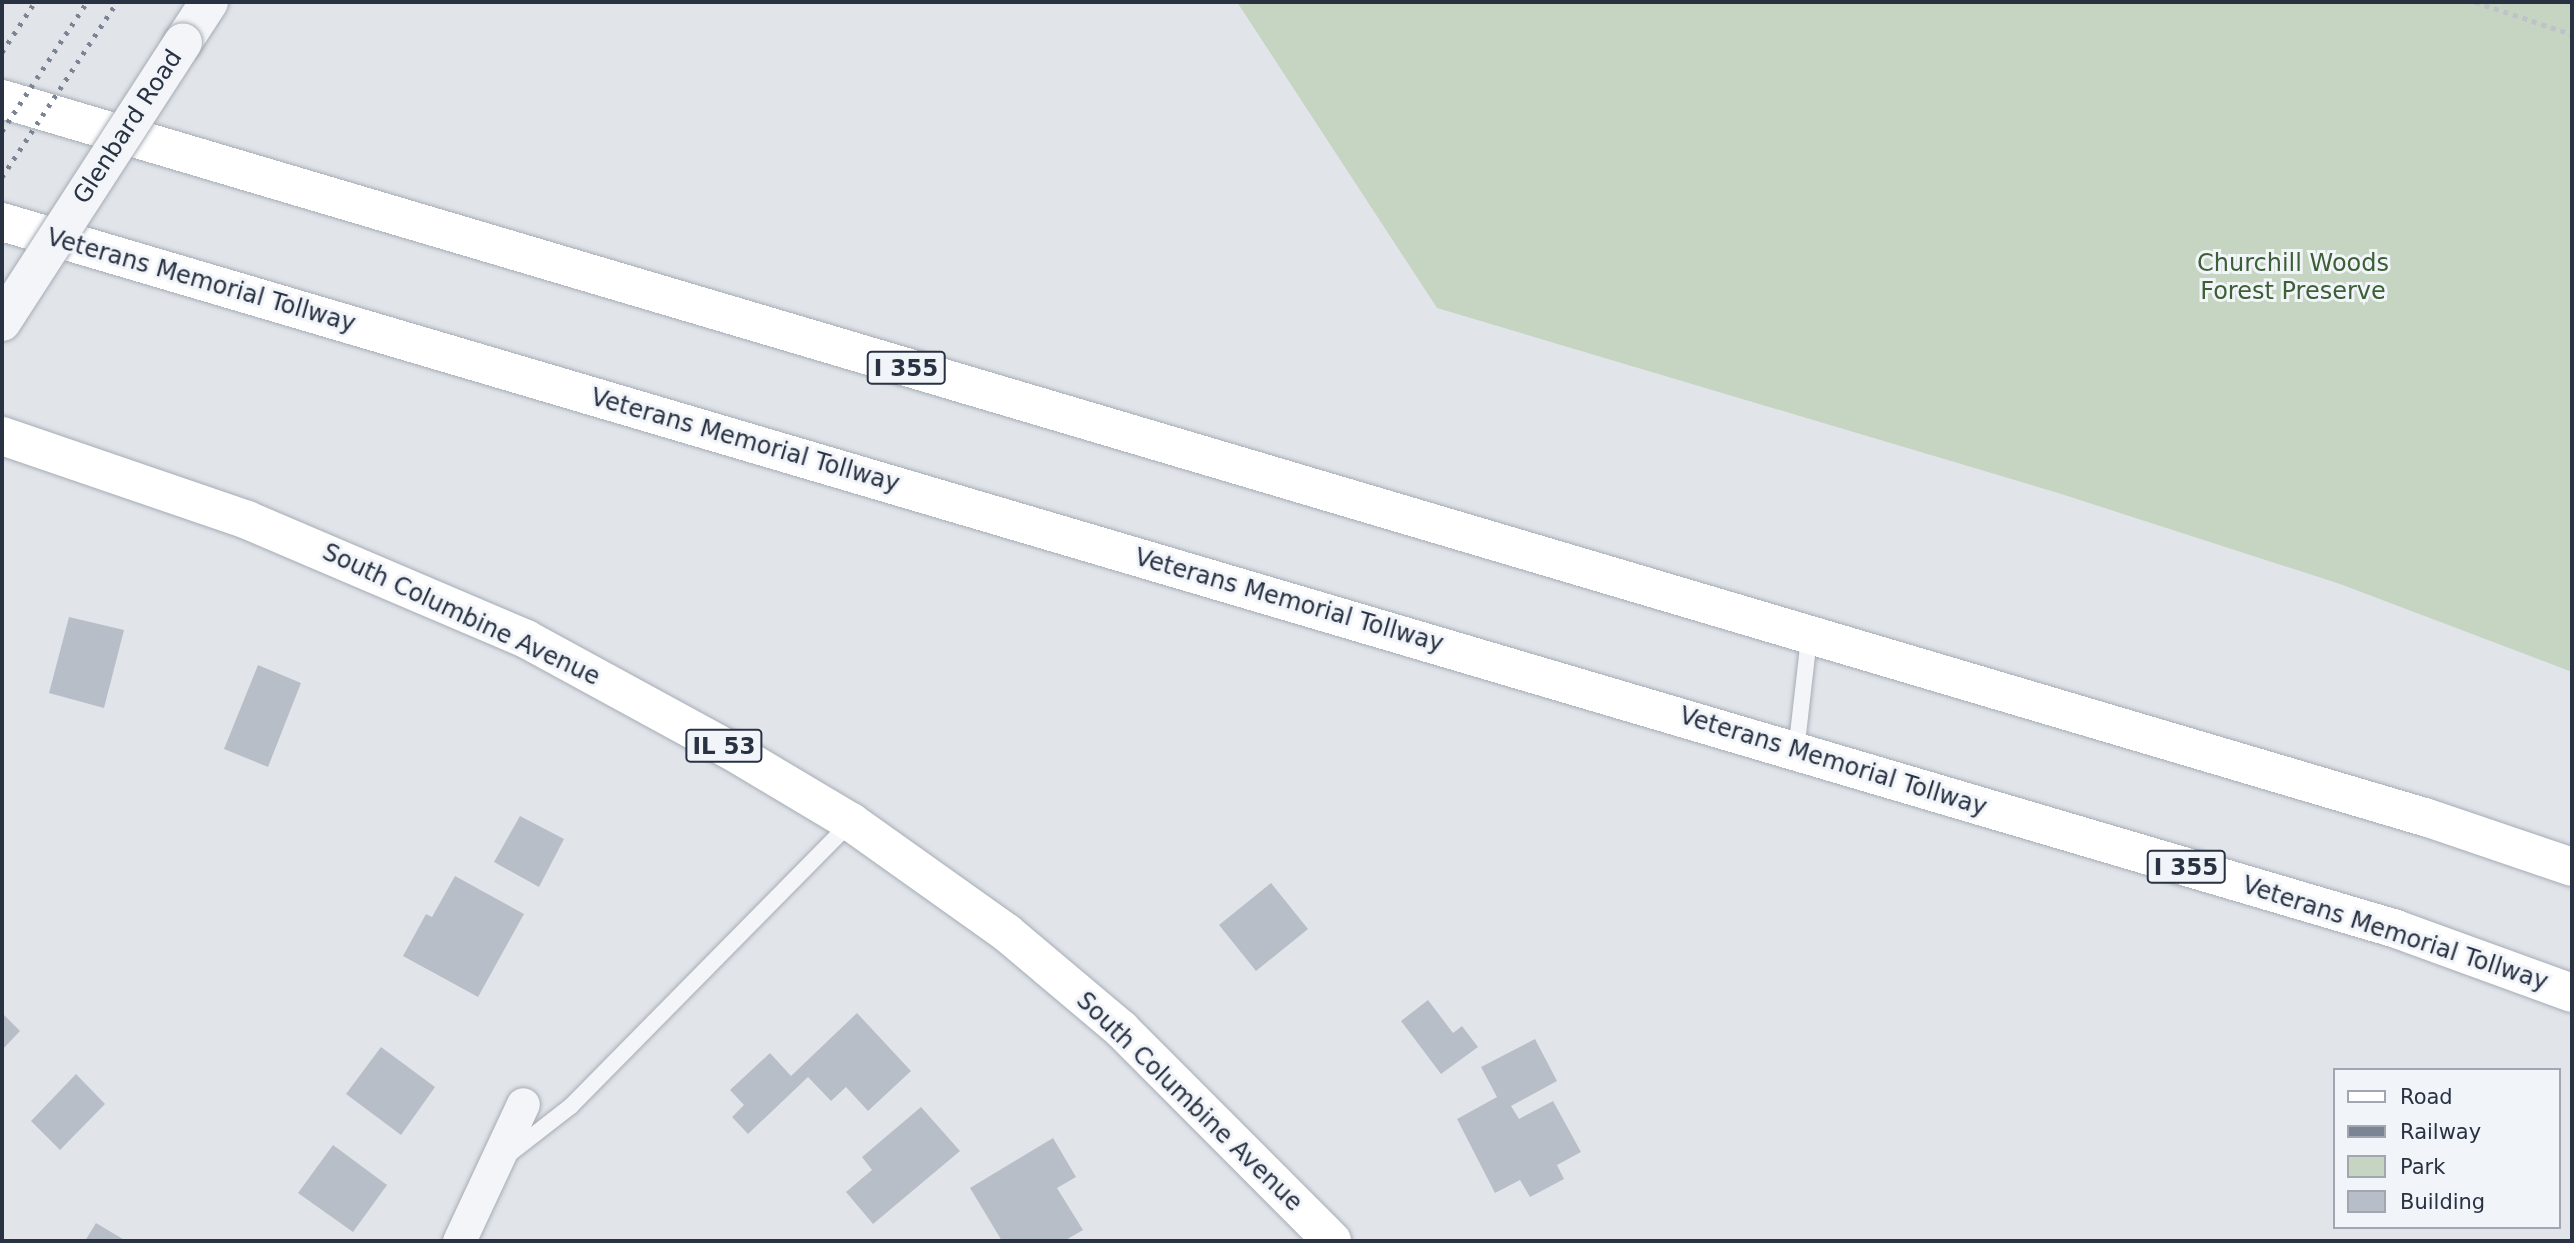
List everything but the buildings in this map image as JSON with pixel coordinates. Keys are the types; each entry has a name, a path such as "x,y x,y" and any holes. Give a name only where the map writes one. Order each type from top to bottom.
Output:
{"main road":[{"name":"I 355","path":"2,99 1809,638 2411,813 2572,867"},
{"name":"Veterans Memorial Tollway","path":"2,222 2396,929 2572,992"},
{"name":"South Columbine Avenue","path":"2,436 247,520 526,639 730,750 851,822 1007,933 1121,1029 1332,1241"}],"street":[{"name":"Glenbard Road","path":"2,322 209,2"},
{"path":"459,1241 523,1104"}],"lane":[{"path":"1796,752 1809,638"},
{"path":"497,1163 570,1106 851,822"}],"path":[{"path":"2475,2 2572,34"}],"green space":[{"name":"Churchill Woods Forest Preserve","path":"1237,2 2572,2 2572,672 2340,584 2058,493 1437,308"}],"railway":[{"path":"2,52 35,2"},
{"path":"2,131 87,2"},
{"path":"2,177 117,2"}]}
